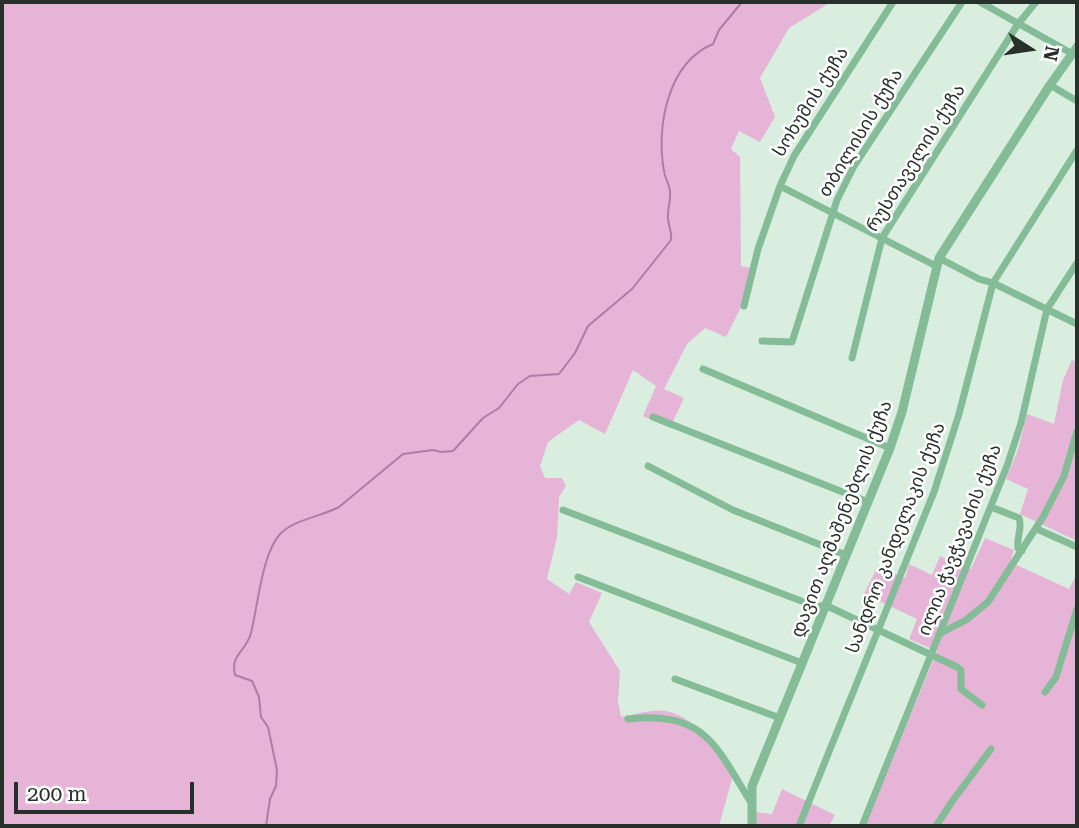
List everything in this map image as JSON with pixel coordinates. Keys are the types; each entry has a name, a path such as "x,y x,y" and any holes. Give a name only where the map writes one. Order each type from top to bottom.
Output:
{"street":[{"name":"სოხუმის ქუჩა","path":"744,306 758,249 780,186 794,156 893,2"},
{"name":"თბილისის ქუჩა","path":"762,341 792,342 831,213 855,166 962,2"},
{"path":"980,2 1018,24 1074,50"},
{"name":"რუსთაველის ქუჩა","path":"852,358 882,238 1018,24 1036,2"},
{"name":"დავით აღმაშენებლის ქუჩა","path":"750,825 752,786 890,448 902,412 938,262 1074,50"},
{"path":"1050,85 1077,101"},
{"name":"სანდრო კანდელაკის ქუჩა","path":"799,826 879,631 942,466 959,414 993,283 1077,150"},
{"path":"780,186 882,238 993,283 1077,324"},
{"name":"ილია ჭავჭავაძის ქუჩა","path":"862,826 991,507 1021,423 1047,309 1077,263"},
{"path":"703,369 890,448"},
{"path":"653,417 868,502"},
{"path":"939,634 966,620 988,603 1037,529 1064,476 1077,431"},
{"path":"648,466 733,510 846,555"},
{"path":"991,507 1019,518 1017,545 1022,551"},
{"path":"563,510 817,607 825,605 957,667 961,670 961,689 982,705"},
{"path":"1037,529 1077,547"},
{"path":"578,577 802,663"},
{"path":"1045,692 1056,677 1077,609"},
{"path":"675,679 780,718"},
{"path":"628,719 660,717 687,724 714,743 750,801"},
{"path":"936,826 991,749"}],"shaded area":[{"path":"2,2 831,2 789,28 760,78 775,117 760,142 739,131 731,149 740,157 741,266 750,268 741,307 726,337 705,328 687,344 664,389 684,398 670,428 643,416 656,386 633,370 605,434 579,420 548,442 540,466 545,478 562,478 566,486 559,497 557,537 547,579 569,594 576,582 602,593 589,622 620,671 618,702 621,717 655,711 677,715 697,727 720,755 733,775 719,826 2,826"},
{"path":"1072,360 1077,362 1077,541 1020,514 1028,489 1006,479 1018,450 1027,414 1054,424 1063,380"},
{"path":"985,538 1014,550 1010,562 1069,589 1077,573 1077,826 865,826 937,651 909,639 917,619 864,594 878,566 905,578 909,564 932,575 940,556 971,569"},
{"path":"782,789 835,815 829,826 755,826 754,812 772,814"}],"waterway":[{"path":"266,826 270,799 276,786 277,770 268,727 261,717 259,697 252,681 235,675 234,668 237,657 251,633 265,567 274,543 280,534 293,525 339,507 403,454 433,450 453,451 483,418 499,408 518,384 530,376 559,374 575,353 588,326 632,289 671,240 668,216 670,189 662,154 668,98 685,66 697,53 713,44 719,30 742,2"}]}
